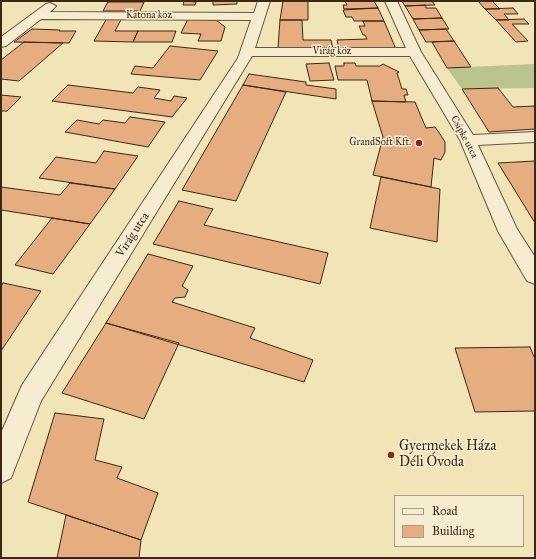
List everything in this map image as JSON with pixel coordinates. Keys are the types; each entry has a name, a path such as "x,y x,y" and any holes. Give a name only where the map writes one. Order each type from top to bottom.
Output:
{"street":[{"path":"1,43 39,16 56,1"},
{"name":"Csipke utca","path":"391,1 414,52 468,140 508,231 535,275"},
{"name":"Katona köz","path":"39,16 261,9"},
{"name":"Virág utca","path":"1,468 31,394 249,52 261,9"},
{"name":"Virág köz","path":"249,52 414,52"},
{"path":"468,140 535,137"}],"green space":[{"path":"534,64 535,88 462,89 447,68"}],"building":[{"path":"184,1 196,2 195,5 183,5"},
{"path":"213,1 237,1 237,4 213,5"},
{"path":"283,1 308,1 308,20 280,20"},
{"path":"345,1 374,1 378,8 344,9 343,5 347,5"},
{"path":"402,1 432,1 435,5 405,6"},
{"path":"478,1 492,1 500,9 485,9"},
{"path":"108,2 144,2 140,11 103,11"},
{"path":"425,5 426,8 436,8 442,18 413,19 405,6"},
{"path":"378,8 384,21 354,21 352,17 346,17 343,10"},
{"path":"513,8 518,14 504,14 509,20 496,20 485,9"},
{"path":"107,18 122,18 115,31 138,31 133,42 94,41"},
{"path":"442,18 449,29 419,30 413,19"},
{"path":"188,19 216,20 225,27 221,41 198,41 201,34 181,33"},
{"path":"524,19 529,24 512,24 528,41 516,42 496,20"},
{"path":"280,20 302,20 303,40 331,40 333,49 278,48"},
{"path":"363,21 384,21 396,49 339,49 337,40 367,39 365,35 363,35 359,26 365,26"},
{"path":"32,29 76,31 69,43 14,42"},
{"path":"446,29 454,41 426,42 419,30"},
{"path":"138,31 176,31 172,42 133,42"},
{"path":"454,41 471,67 447,68 432,42"},
{"path":"24,42 63,43 19,81 1,79 1,60"},
{"path":"170,46 218,51 200,80 131,74 135,66 153,68"},
{"path":"329,63 334,80 310,81 306,64"},
{"path":"344,63 355,63 356,66 380,66 383,64 399,72 397,73 402,89 406,89 408,95 404,95 406,102 372,101 367,80 338,80 335,66 344,66"},
{"path":"249,74 306,82 306,85 336,89 336,99 243,85"},
{"path":"68,85 133,93 138,87 160,90 154,98 171,101 174,96 187,98 172,117 52,101"},
{"path":"243,85 286,92 236,201 182,190"},
{"path":"498,88 513,107 535,106 535,129 489,132 462,89"},
{"path":"1,95 21,97 7,111 1,111"},
{"path":"372,101 415,102 426,128 435,127 440,134 445,142 445,152 441,160 434,158 431,187 373,175 383,137"},
{"path":"130,117 165,122 148,147 65,132 77,120 99,124 103,120 125,123"},
{"path":"104,151 138,156 115,189 39,178 56,157 96,163"},
{"path":"535,161 535,223 498,163"},
{"path":"381,177 440,189 437,242 370,228"},
{"path":"70,183 115,189 90,224 1,210 1,187 60,195"},
{"path":"179,201 213,209 204,225 328,253 320,284 153,244"},
{"path":"52,218 90,224 53,274 15,265"},
{"path":"148,254 193,266 182,286 188,290 185,297 175,298 172,302 255,328 250,338 313,360 304,382 106,323"},
{"path":"3,283 41,291 1,351 1,286"},
{"path":"106,323 179,343 144,419 62,393"},
{"path":"530,347 535,359 535,411 475,412 455,348"},
{"path":"55,413 104,419 95,460 122,467 117,478 158,493 141,540 28,502"},
{"path":"66,515 141,540 139,558 57,558"}],"place":[{"name":"GrandSoft Kft.","path":"419,143"},
{"name":"Gyermekek Háza Déli Óvoda","path":"391,455"}]}
